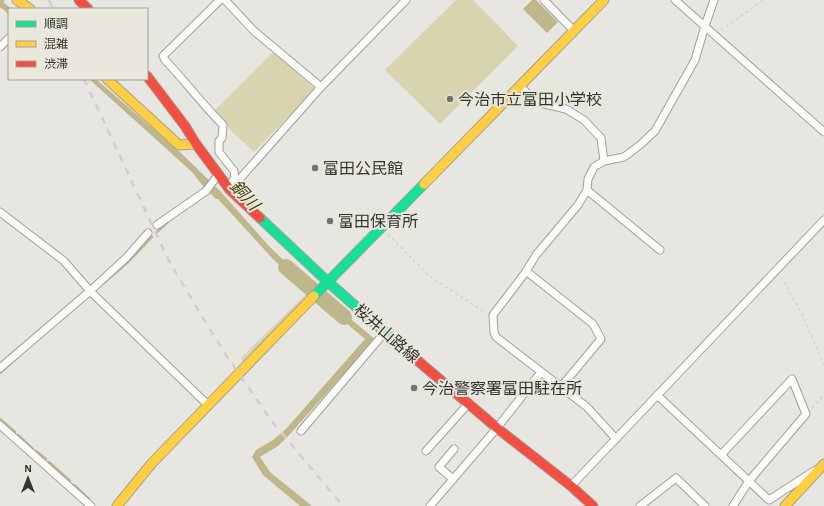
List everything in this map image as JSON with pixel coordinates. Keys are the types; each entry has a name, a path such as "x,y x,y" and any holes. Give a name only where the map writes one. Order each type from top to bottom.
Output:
{"main road":[{"path":"17,0 29,8"},
{"path":"79,0 87,8"},
{"path":"117,506 152,463 604,0"},
{"name":"桜井山路線","path":"148,77 185,126 228,189 328,282 468,404 594,506"},
{"path":"109,80 179,145 196,144"},
{"path":"785,506 823,465"}],"street":[{"path":"220,0 164,56 165,60 223,125 222,138 219,141 219,152 234,171 235,178 228,189"},
{"path":"225,0 254,31 321,87"},
{"path":"228,189 321,87 406,0"},
{"path":"544,0 574,30"},
{"path":"675,0 824,132"},
{"path":"616,439 588,407 496,336 494,332 493,315 536,255 578,205 587,190 588,179 594,167 604,161 624,157 655,131 695,60 714,0"},
{"path":"0,47 8,39"},
{"path":"520,86 536,102 566,109 584,120 601,138 604,161"},
{"path":"156,225 206,191 218,175"},
{"path":"587,190 660,250"},
{"path":"0,213 64,262 90,291 208,405"},
{"path":"571,486 824,220"},
{"path":"0,368 90,291 126,258 148,233"},
{"path":"526,271 593,324 601,339 561,387"},
{"path":"301,431 385,332"},
{"path":"430,506 497,428 541,372"},
{"path":"721,455 792,379 806,414 750,481 733,506"},
{"path":"657,396 769,500 823,465"},
{"path":"426,451 468,404"},
{"path":"0,425 91,506"},
{"path":"453,479 439,467 454,448"},
{"path":"640,506 676,478 705,506"}],"path":[{"path":"715,34 763,0"},
{"path":"382,227 428,275 493,317"},
{"path":"777,270 801,312 824,365"},
{"path":"804,417 824,395"}],"shaded area":[{"path":"0,0 4,0 4,3 11,8 8,8 8,14 0,8"},
{"path":"456,0 473,0 518,46 440,124 385,70"},
{"path":"532,0 536,0 558,22 547,33 523,9"},
{"path":"273,52 315,89 254,152 212,113"},
{"path":"90,80 97,80 182,154 220,191 268,245 304,280 299,284 272,258 218,199 216,199 202,185 192,172"},
{"path":"310,290 314,294 245,364 241,358"},
{"path":"330,302 375,339 290,434 278,446 260,457 270,472 312,506 300,506 263,475 252,457 256,450 273,440 285,430 365,339 326,306"}],"waterway":[{"path":"157,232 170,220"},
{"path":"105,282 128,262 152,237"},
{"name":"銅川","path":"286,267 344,317"},
{"path":"0,373 19,356"},
{"path":"0,419 15,432"},
{"path":"18,435 33,449"},
{"path":"36,451 46,459"},
{"path":"49,462 70,481"},
{"path":"74,485 89,499"}],"railway":[{"path":"49,0 53,8"},
{"path":"84,80 168,259 198,310 226,355 270,419 343,506"}],"traffic: fast":[{"path":"314,296 424,184"},
{"path":"260,218 328,282 411,355"}],"traffic: slow":[{"path":"17,0 29,8"},
{"path":"424,184 604,0"},
{"path":"108,80 179,145 196,144"},
{"path":"117,506 152,463 314,296"},
{"path":"785,506 824,464"}],"traffic: jam":[{"path":"79,0 87,8"},
{"path":"148,77 185,126 196,144 230,190 260,218"},
{"path":"411,355 497,428 571,486 593,506"}],"place":[{"name":"今治市立富田小学校","path":"450,99"},
{"name":"富田公民館","path":"315,168"},
{"name":"富田保育所","path":"330,221"},
{"name":"今治警察署富田駐在所","path":"414,388"}]}
